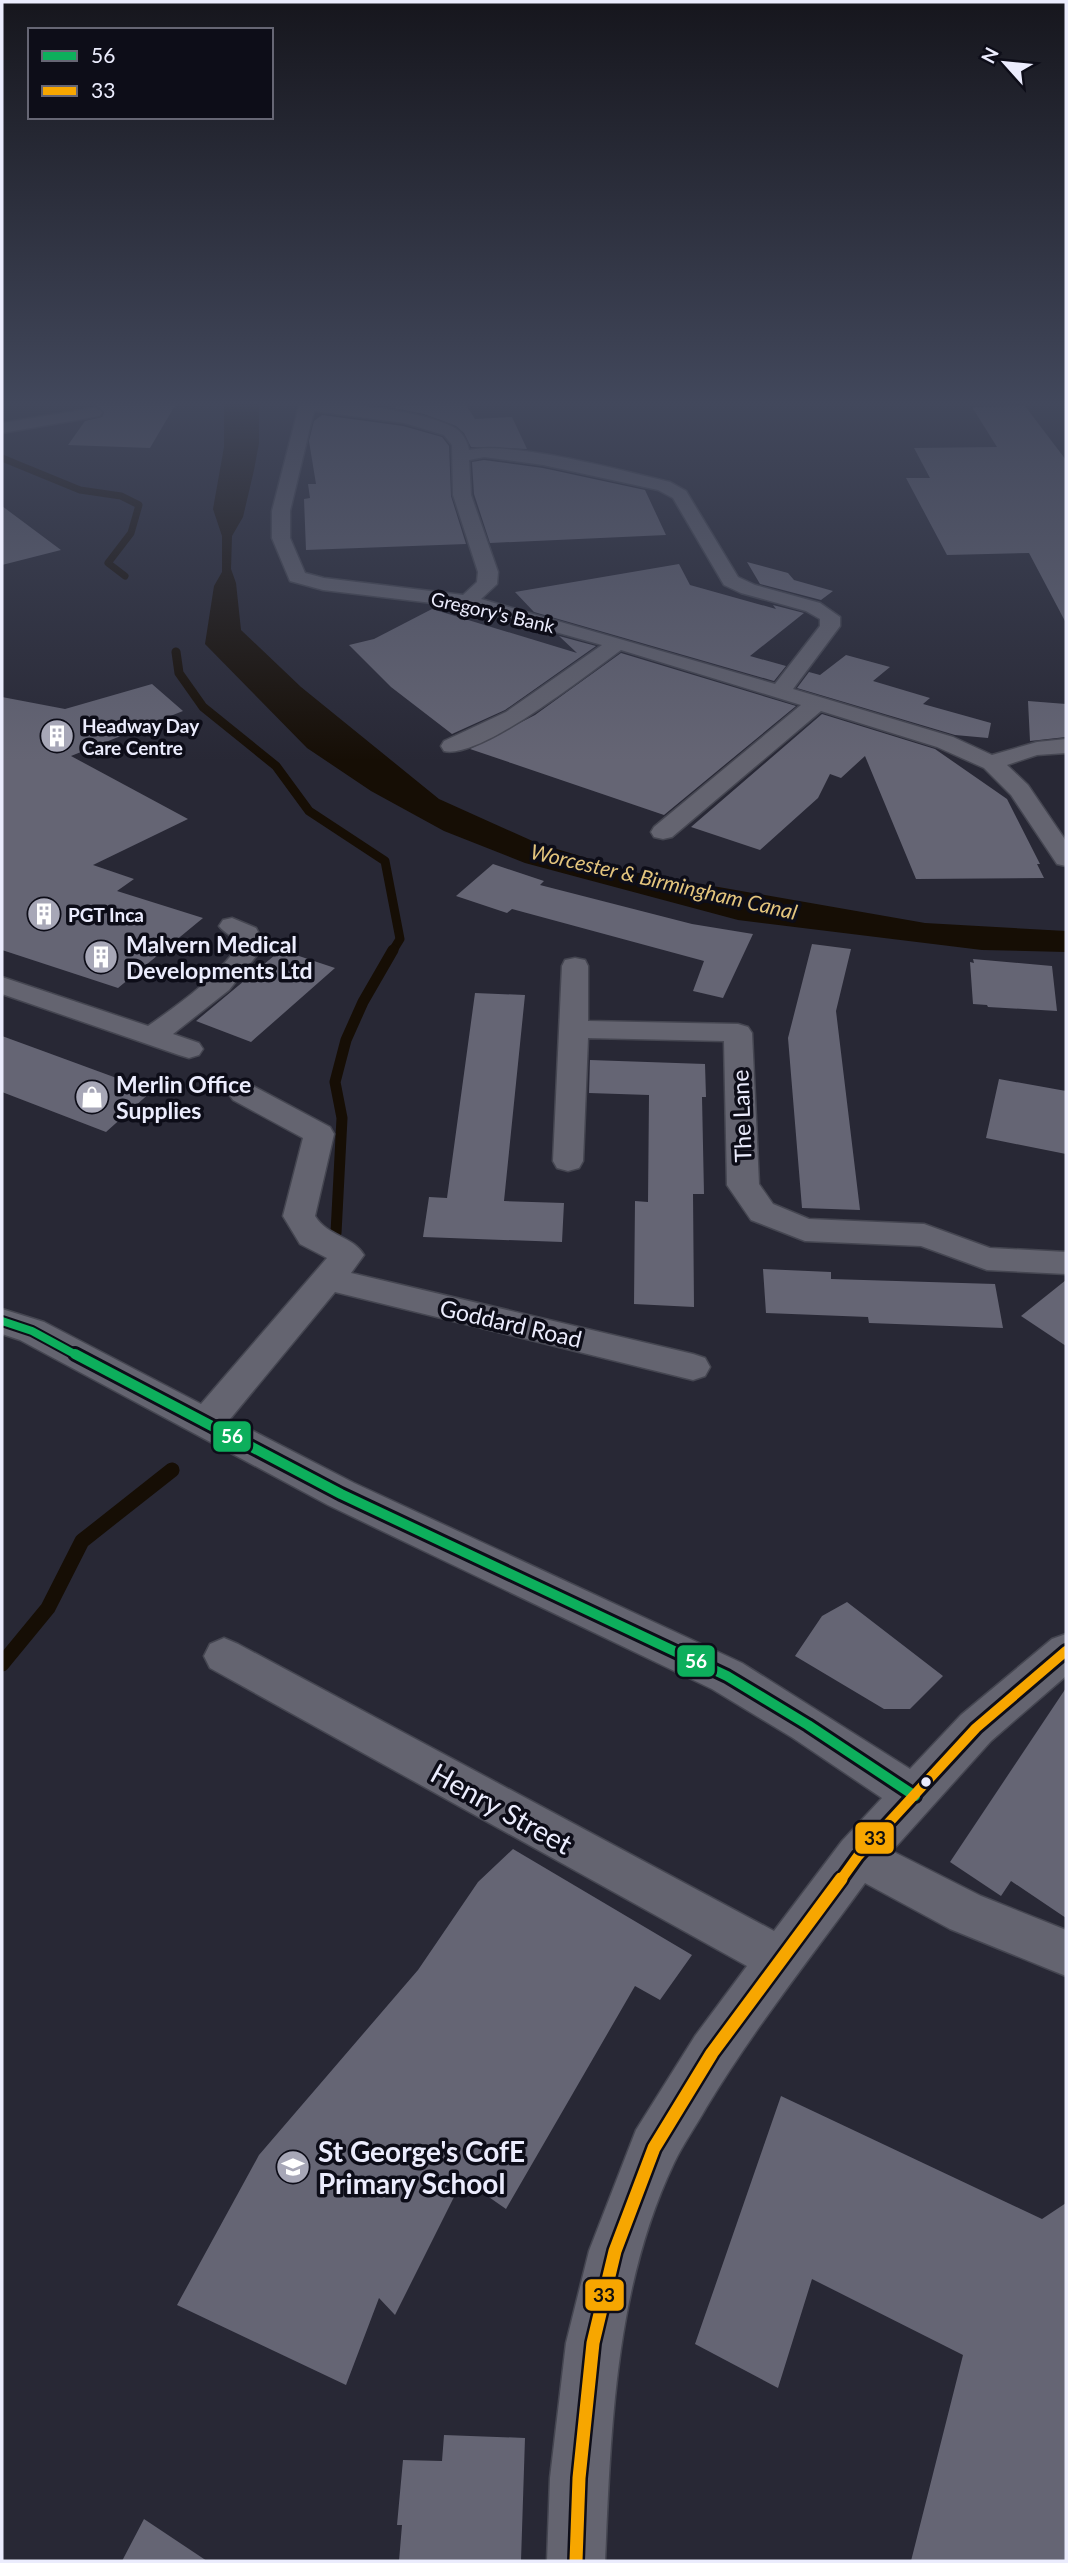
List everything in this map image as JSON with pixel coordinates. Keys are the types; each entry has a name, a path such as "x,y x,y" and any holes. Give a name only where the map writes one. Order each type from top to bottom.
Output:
{"street":[{"name":"Gregory's Bank","path":"281,522 281,538 298,577 323,584 467,601 618,643 945,742 992,763 1020,790 1066,859"},
{"path":"467,601 487,584 488,572 471,522"},
{"path":"696,522 731,581 748,589 813,607 830,617 830,626 779,693"},
{"path":"452,746 514,717 618,643"},
{"path":"663,832 817,704"},
{"path":"992,763 1023,750 1042,746 1066,746"},
{"path":"151,1037 198,1003 240,965 252,945 247,934 232,926"},
{"path":"568,1161 575,965"},
{"path":"2,985 189,1049"},
{"name":"The Lane","path":"574,1029 738,1033 743,1185 762,1212 805,1230 923,1235 987,1259 1066,1263"},
{"path":"205,1423 348,1255 311,1236 299,1216 319,1134 243,1093"},
{"name":"Goddard Road","path":"328,1279 693,1367"},
{"path":"2,1321 32,1331 341,1494 727,1676 808,1725 915,1796"},
{"path":"576,2561 579,2478 593,2343 615,2251 653,2148 712,2053 858,1856 976,1728 1066,1651"},
{"name":"Henry Street","path":"224,1656 780,1959"},
{"path":"858,1856 966,1913 1066,1953"}],"water":[{"name":"Worcester & Birmingham Canal","path":"217,522 240,522 232,536 231,569 236,583 241,630 301,687 439,799 537,843 633,872 925,923 1066,931 1066,952 982,950 738,920 525,863 444,831 371,791 307,748 205,644 214,586 222,572 222,536"}],"building":[{"path":"2,522 23,522 61,550 2,565"},
{"path":"305,522 459,522 466,544 306,550"},
{"path":"483,522 660,522 666,535 490,543"},
{"path":"929,522 1066,522 1066,623 1029,553 947,555"},
{"path":"747,562 788,573 794,580 833,591 821,600 760,584"},
{"path":"679,564 690,585 776,609 773,605 804,613 750,656 786,666 774,681 534,612 515,592"},
{"path":"432,609 577,653 559,636 596,646 505,710 452,734 391,687 349,645 374,639"},
{"path":"621,653 796,706 664,815 470,749 535,715"},
{"path":"846,655 890,667 873,681 930,698 923,704 991,723 988,738 955,735 797,688 809,672 820,675"},
{"path":"152,684 183,711 71,756 188,819 93,865 134,879 117,891 203,918 118,988 2,950 2,697 65,709"},
{"path":"1028,701 1066,704 1066,737 1030,741"},
{"path":"822,714 935,749 1007,799 1040,864 1037,864 1044,878 916,879 865,756 841,778 830,774 818,798 760,850 691,827"},
{"path":"493,864 544,881 540,885 692,924 753,934 723,998 693,991 704,961 512,909 507,913 456,896"},
{"path":"812,944 851,949 836,1011 860,1210 802,1208 788,1038"},
{"path":"281,950 335,968 251,1042 196,1021"},
{"path":"973,959 1052,966 1057,1011 973,1004 970,962 974,963"},
{"path":"475,993 525,995 504,1201 564,1203 562,1242 423,1237 429,1197 447,1198"},
{"path":"2,1036 152,1091 106,1132 2,1092"},
{"path":"590,1060 705,1064 706,1097 702,1097 704,1194 693,1194 694,1307 634,1304 635,1201 648,1202 649,1095 589,1093"},
{"path":"999,1079 1066,1091 1066,1154 986,1138"},
{"path":"763,1269 831,1272 831,1279 995,1284 1003,1328 869,1323 868,1317 766,1313"},
{"path":"1066,1280 1066,1346 1021,1316"},
{"path":"847,1602 943,1676 910,1709 884,1709 795,1656 822,1616"},
{"path":"1066,1688 1066,1918 1011,1881 1001,1896 950,1862"},
{"path":"513,1849 692,1955 660,2000 635,1986 506,2209 463,2179 395,2315 379,2298 346,2385 177,2305 259,2155 418,1970 478,1882"},
{"path":"781,2096 1042,2219 1066,2203 1066,2561 911,2561 963,2355 812,2279 778,2388 695,2344"},
{"path":"444,2435 525,2438 521,2561 399,2561 402,2525 397,2525 403,2460 442,2461"},
{"path":"144,2519 207,2561 122,2561"}],"waterway":[{"path":"125,576 108,563 131,533 134,522"},
{"path":"176,652 179,673 203,707 276,766 309,811 385,861 400,939 392,952"},
{"path":"336,1233 342,1118 335,1082 346,1040 363,1002 393,950"},
{"path":"2,1664 48,1608 82,1541 172,1470"}],"transit line":[{"name":"56","path":"2,1321 32,1331 341,1494 727,1676 808,1725 915,1796"},
{"name":"33","path":"576,2561 579,2478 593,2343 615,2251 654,2148 712,2053 858,1856 976,1728 1066,1651"}],"place":[{"name":"Headway Day Care Centre","path":"57,736"},
{"name":"PGT Inca","path":"44,914"},
{"name":"Malvern Medical Developments Ltd","path":"101,957"},
{"name":"Merlin Office Supplies","path":"92,1097"},
{"name":"St George's CofE Primary School","path":"293,2167"}]}
